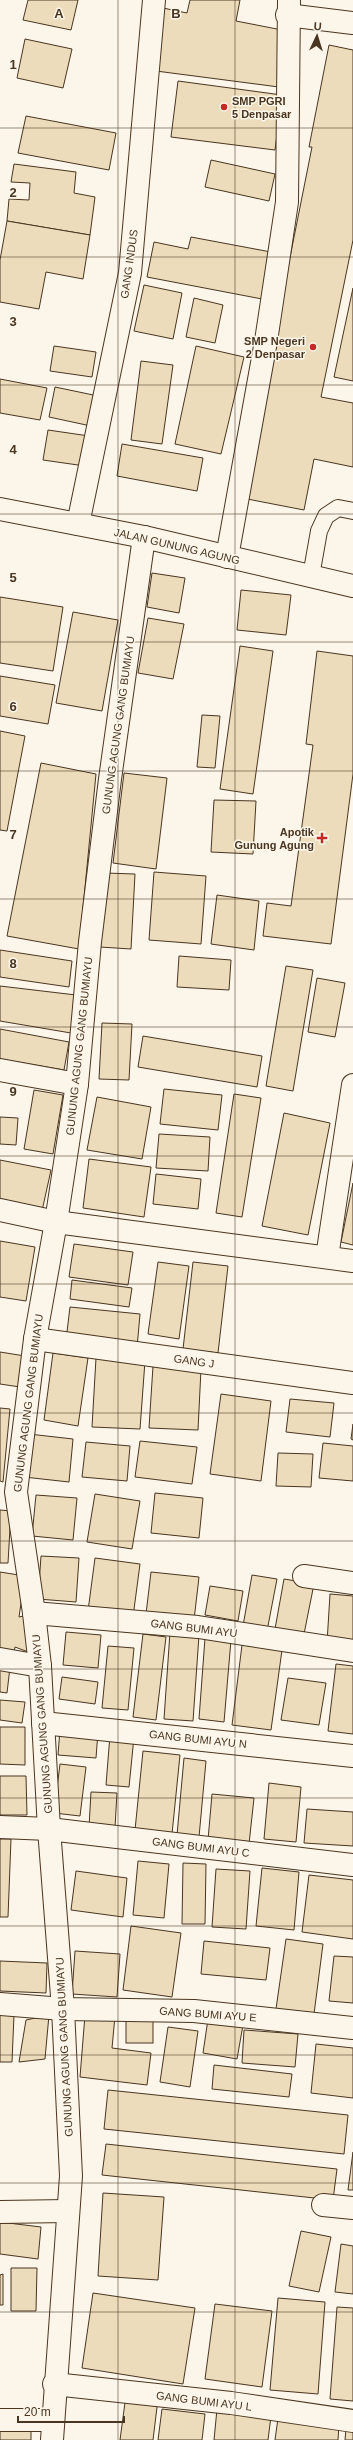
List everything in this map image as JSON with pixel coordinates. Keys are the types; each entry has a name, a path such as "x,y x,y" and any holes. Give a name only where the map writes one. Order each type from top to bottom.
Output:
{"street":[{"name":"GANG INDUS","path":"78,524 130,273 154,0"},
{"path":"227,557 266,341 287,202 288,8 353,24"},
{"name":"JALAN GUNUNG AGUNG","path":"0,509 144,537 353,586"},
{"name":"GUNUNG AGUNG GANG BUMIAYU","path":"52,2430 54,2384 71,2176 63,2009 48,1828 40,1666 34,1613 8,1491 56,1222 77,1084 90,942 110,779 144,537"},
{"path":"0,1070 77,1084"},
{"path":"327,1257 353,1085"},
{"path":"0,1210 56,1222 353,1261"},
{"name":"GANG J","path":"35,1339 353,1383"},
{"path":"304,1576 353,1583"},
{"name":"GANG BUMI AYU","path":"34,1613 198,1627 353,1651"},
{"path":"0,1659 40,1666"},
{"name":"GANG BUMI AYU N","path":"43,1723 353,1756"},
{"name":"GANG BUMI AYU C","path":"0,1827 48,1828 353,1865"},
{"name":"GANG BUMI AYU E","path":"0,2004 63,2009 194,2011 353,2028"},
{"path":"322,2206 353,2208"},
{"path":"0,2212 68,2211"},
{"name":"GANG BUMI AYU L","path":"54,2384 231,2403 353,2421"},
{"path":"0,2420 52,2430"}],"lane":[{"path":"311,576 319,531 326,516 338,508 353,511"}],"building":[{"path":"28,0 78,0 71,30 23,20"},
{"path":"190,0 240,0 236,21 282,30 279,87 156,71 163,8 187,13"},
{"path":"25,39 72,49 63,88 17,78"},
{"name":"SMP Negeri 2 Denpasar","path":"329,45 353,50 353,240 321,397 353,403 353,467 314,459 304,510 242,498 312,147 309,147"},
{"path":"178,81 282,95 275,150 171,137"},
{"path":"26,116 116,133 109,170 18,153"},
{"path":"211,160 275,174 269,201 205,187"},
{"path":"14,164 76,172 74,193 95,197 90,235 7,221 9,199 29,200 30,183 11,182"},
{"path":"7,221 90,235 83,279 46,272 39,309 0,302 0,260"},
{"path":"191,237 271,252 262,299 147,277 154,242 188,249"},
{"path":"144,285 182,293 173,339 134,331"},
{"path":"353,288 353,381 334,377"},
{"path":"194,298 223,305 215,343 186,337"},
{"path":"54,346 96,352 92,377 50,371"},
{"path":"196,346 244,357 221,454 175,444"},
{"path":"141,361 173,365 162,444 131,440"},
{"path":"0,379 47,388 40,420 0,413"},
{"path":"55,387 98,396 91,426 49,417"},
{"path":"48,430 89,436 85,466 43,460"},
{"path":"122,444 203,458 197,491 117,476"},
{"path":"152,573 185,578 179,613 147,607"},
{"path":"241,590 291,595 286,635 237,630"},
{"path":"0,597 63,607 53,671 0,663"},
{"path":"73,612 118,620 102,711 56,703"},
{"path":"148,618 184,624 173,679 138,673"},
{"path":"240,646 273,651 253,794 220,789"},
{"name":"Apotik Gunung Agung","path":"317,651 353,656 353,774 331,944 263,936 267,903 291,906 313,745 306,744"},
{"path":"0,676 55,685 48,724 0,716"},
{"path":"202,715 220,716 215,768 197,767"},
{"path":"0,731 25,736 7,831 0,830"},
{"path":"41,763 96,774 79,949 7,936"},
{"path":"124,773 167,778 156,869 113,863"},
{"path":"214,800 256,801 253,854 211,852"},
{"path":"154,872 206,876 201,944 149,940"},
{"path":"105,873 135,874 131,949 100,947"},
{"path":"217,895 259,901 254,950 211,944"},
{"path":"0,950 72,961 69,987 0,977"},
{"path":"179,956 231,960 229,990 177,987"},
{"path":"286,966 313,970 293,1091 266,1086"},
{"path":"317,978 345,983 335,1037 308,1032"},
{"path":"0,986 76,995 71,1033 0,1021"},
{"path":"102,1023 132,1024 129,1080 99,1079"},
{"path":"0,1029 69,1042 64,1070 0,1059"},
{"path":"143,1036 262,1056 257,1087 138,1067"},
{"path":"164,1089 222,1095 218,1130 160,1124"},
{"path":"34,1090 63,1095 53,1154 24,1149"},
{"path":"234,1094 261,1098 242,1217 216,1213"},
{"path":"97,1097 151,1107 142,1159 87,1150"},
{"path":"284,1113 330,1123 308,1235 262,1226"},
{"path":"0,1117 18,1118 16,1145 0,1144"},
{"path":"159,1134 210,1137 208,1171 156,1168"},
{"path":"89,1159 151,1167 144,1217 83,1208"},
{"path":"0,1160 51,1170 42,1211 0,1203"},
{"path":"156,1174 201,1179 198,1209 153,1204"},
{"path":"353,1183 353,1245 341,1242"},
{"path":"0,1241 35,1247 26,1301 0,1297"},
{"path":"74,1244 133,1252 128,1285 69,1277"},
{"path":"158,1262 189,1266 179,1339 148,1334"},
{"path":"193,1262 228,1266 218,1353 183,1349"},
{"path":"72,1280 132,1288 129,1307 70,1299"},
{"path":"70,1307 140,1314 137,1348 66,1340"},
{"path":"0,1352 25,1356 20,1387 0,1384"},
{"path":"53,1353 88,1358 78,1426 44,1420"},
{"path":"96,1358 145,1361 140,1429 92,1427"},
{"path":"153,1366 201,1369 198,1430 149,1428"},
{"path":"221,1394 271,1401 261,1481 210,1474"},
{"path":"290,1399 334,1403 330,1437 286,1432"},
{"path":"0,1408 10,1409 3,1482 0,1481"},
{"path":"353,1424 353,1440 351,1439"},
{"path":"29,1434 73,1439 69,1482 24,1477"},
{"path":"140,1441 197,1447 192,1484 135,1477"},
{"path":"86,1442 130,1446 127,1481 82,1477"},
{"path":"323,1443 353,1446 353,1481 319,1478"},
{"path":"278,1453 313,1454 311,1487 276,1486"},
{"path":"155,1493 203,1498 199,1538 151,1533"},
{"path":"95,1494 140,1501 132,1549 87,1542"},
{"path":"36,1495 77,1498 73,1540 32,1536"},
{"path":"0,1510 11,1511 8,1563 0,1563"},
{"path":"41,1556 79,1558 76,1602 38,1599"},
{"path":"95,1558 140,1564 133,1617 88,1611"},
{"path":"0,1572 25,1576 19,1617 28,1615 31,1653 15,1647 14,1652 0,1650"},
{"path":"151,1572 199,1577 194,1620 146,1614"},
{"path":"252,1575 277,1579 267,1631 243,1626"},
{"path":"284,1579 314,1584 304,1634 275,1629"},
{"path":"210,1586 243,1591 238,1621 205,1615"},
{"path":"330,1594 353,1596 353,1645 327,1643"},
{"path":"66,1632 101,1635 98,1668 63,1665"},
{"path":"170,1632 199,1635 193,1721 164,1719"},
{"path":"143,1634 166,1637 156,1720 133,1717"},
{"path":"205,1638 231,1640 224,1722 199,1719"},
{"path":"242,1645 282,1650 271,1730 232,1725"},
{"path":"108,1646 134,1648 128,1710 102,1708"},
{"path":"336,1664 353,1666 353,1734 328,1731"},
{"path":"0,1666 10,1667 7,1693 0,1692"},
{"path":"62,1677 98,1682 95,1704 59,1699"},
{"path":"288,1678 326,1683 319,1725 281,1720"},
{"path":"0,1700 25,1702 22,1723 0,1720"},
{"path":"0,1727 25,1727 25,1765 0,1764"},
{"path":"60,1729 98,1732 96,1758 58,1755"},
{"path":"110,1735 134,1737 129,1787 106,1785"},
{"path":"143,1751 180,1755 172,1834 135,1830"},
{"path":"184,1758 206,1761 199,1837 177,1835"},
{"path":"60,1764 86,1767 80,1816 54,1813"},
{"path":"0,1776 26,1776 27,1815 0,1815"},
{"path":"269,1783 301,1787 296,1842 264,1839"},
{"path":"91,1792 117,1793 115,1827 89,1827"},
{"path":"212,1794 254,1798 249,1844 208,1840"},
{"path":"307,1809 353,1812 353,1846 304,1843"},
{"path":"0,1839 11,1839 8,1917 0,1917"},
{"path":"138,1861 169,1864 164,1918 133,1915"},
{"path":"183,1863 206,1864 205,1924 182,1924"},
{"path":"262,1868 299,1872 294,1930 256,1926"},
{"path":"216,1869 250,1871 246,1929 212,1927"},
{"path":"76,1871 127,1878 123,1917 71,1910"},
{"path":"309,1875 353,1880 353,1939 302,1932"},
{"path":"131,1926 181,1933 172,1997 123,1990"},
{"path":"286,1939 323,1944 314,2014 276,2009"},
{"path":"204,1941 270,1948 266,1980 201,1974"},
{"path":"75,1951 120,1954 117,1997 72,1994"},
{"path":"334,1956 353,1957 353,2003 329,2001"},
{"path":"0,1961 47,1963 46,1993 0,1991"},
{"path":"0,2014 14,2015 12,2062 0,2062"},
{"path":"49,2015 45,2059 19,2062 26,2020"},
{"path":"85,2015 115,2016 112,2048 151,2053 147,2085 80,2077"},
{"path":"208,2019 243,2025 237,2059 203,2053"},
{"path":"126,2020 153,2020 153,2043 126,2043"},
{"path":"168,2027 198,2031 190,2087 160,2082"},
{"path":"244,2030 298,2034 295,2067 242,2063"},
{"path":"316,2044 353,2048 353,2098 311,2093"},
{"path":"214,2065 292,2074 289,2097 212,2089"},
{"path":"108,2090 348,2115 344,2154 104,2129"},
{"path":"106,2144 337,2169 333,2200 102,2175"},
{"path":"353,2152 353,2190 348,2190"},
{"path":"103,2193 164,2197 158,2280 98,2276"},
{"path":"0,2222 41,2227 38,2259 0,2254"},
{"path":"301,2231 331,2237 319,2292 289,2286"},
{"path":"341,2244 353,2246 353,2294 335,2292"},
{"path":"11,2268 37,2268 36,2311 11,2311"},
{"path":"3,2274 3,2305 0,2305 0,2275"},
{"path":"93,2293 195,2308 183,2384 82,2368"},
{"path":"278,2298 325,2302 318,2394 270,2390"},
{"path":"215,2304 272,2311 262,2387 205,2379"},
{"path":"337,2307 353,2308 353,2401 330,2399"},
{"path":"126,2395 158,2399 153,2440 120,2440"},
{"path":"162,2409 205,2414 202,2440 158,2440"},
{"path":"217,2409 271,2416 268,2440 214,2440"},
{"path":"278,2418 339,2425 338,2440 275,2440"},
{"path":"0,2426 31,2426 31,2440 0,2440"},
{"path":"346,2429 353,2429 353,2440 345,2440"}],"place":[{"name":"SMP PGRI 5 Denpasar","path":"224,107"},
{"name":"SMP Negeri 2 Denpasar","path":"313,347"},
{"name":"Apotik Gunung Agung","path":"322,838"}]}
